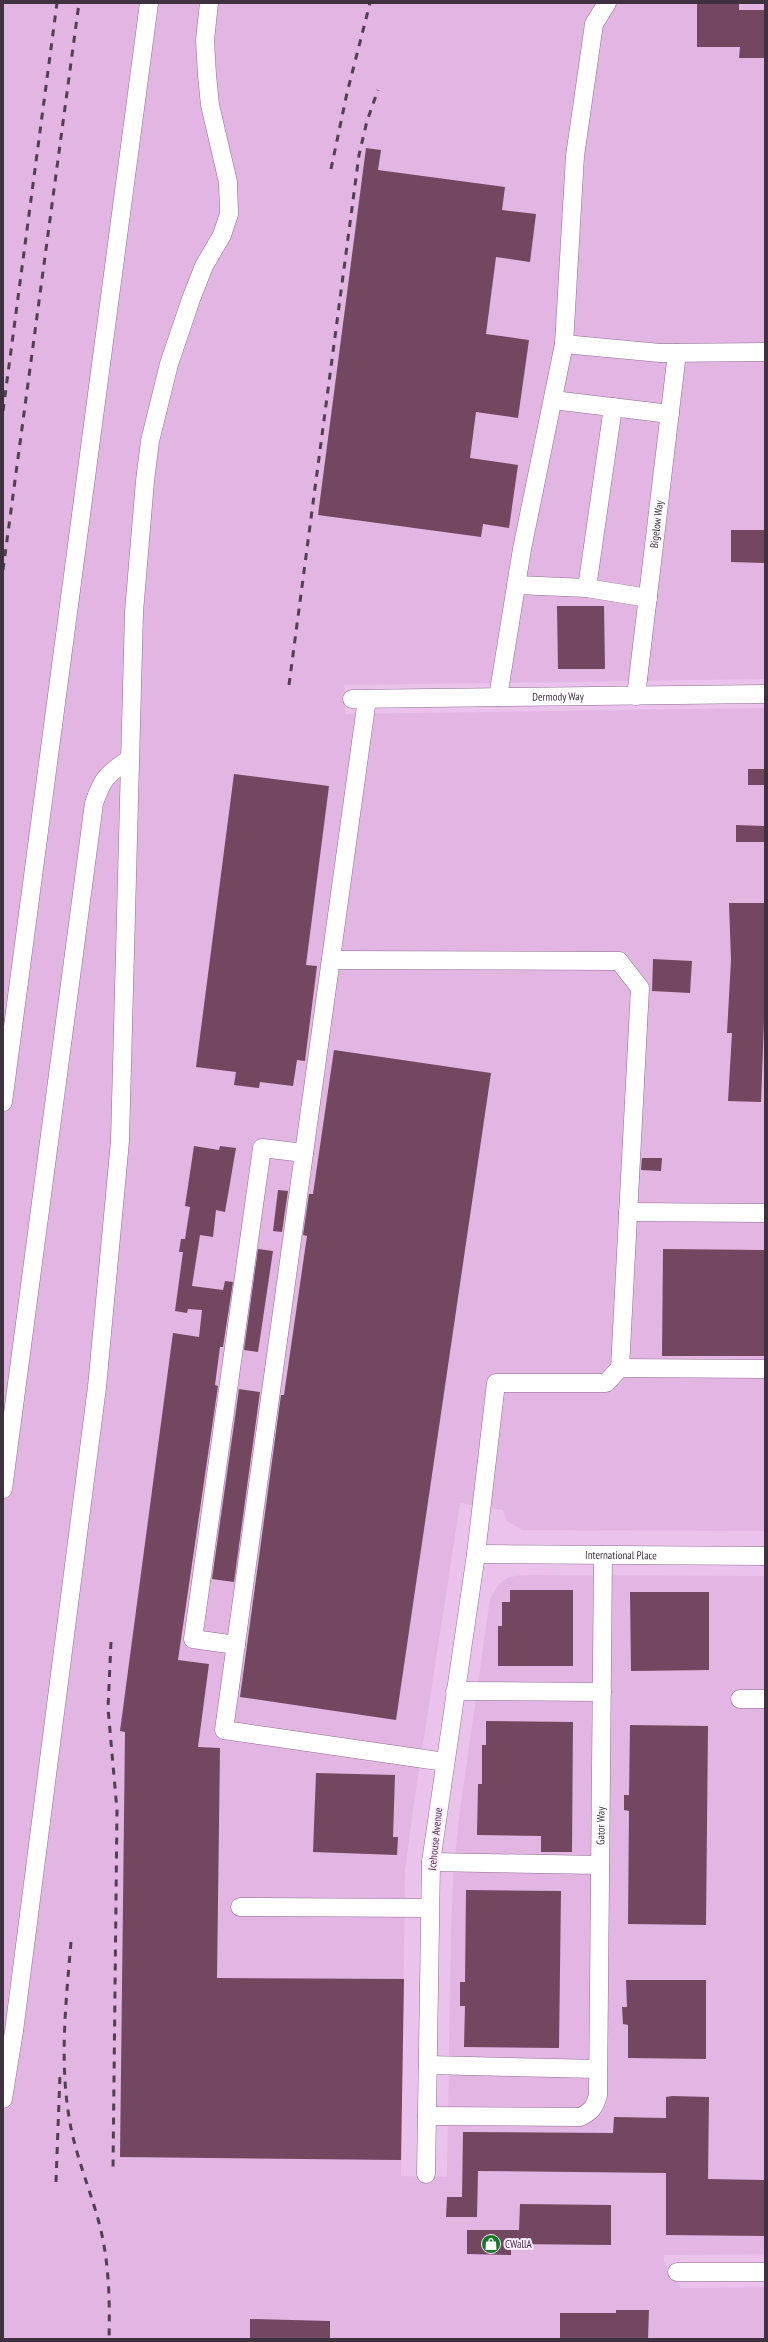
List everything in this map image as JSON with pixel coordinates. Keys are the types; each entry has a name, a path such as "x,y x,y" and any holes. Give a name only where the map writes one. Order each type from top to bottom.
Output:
{"street":[{"path":"3,1102 149,3"},
{"path":"3,2099 15,2023 105,1316 120,1141 128,760 134,612 150,440 169,364 191,299 204,266 222,234 229,214 228,182 210,105 207,75 205,40 208,3"},
{"path":"498,697 516,585 564,344 576,156 594,24 607,3"},
{"path":"564,344 677,353 765,352"},
{"name":"Bigelow Way","path":"636,696 677,353"},
{"path":"553,400 670,414"},
{"path":"587,588 613,407"},
{"path":"516,585 587,588 648,598"},
{"name":"Dermody Way","path":"331,960 359,699 765,694"},
{"path":"3,1489 94,803 102,781 112,771 128,760"},
{"path":"445,1762 224,1730 331,960 619,961 640,988 620,1368 765,1369"},
{"path":"236,1645 193,1639 262,1148 304,1153"},
{"path":"628,1212 765,1213"},
{"name":"Icehouse Avenue","path":"426,2174 431,1862 476,1554 496,1383 606,1384 620,1368"},
{"name":"International Place","path":"476,1554 765,1556"},
{"name":"Gator Way","path":"427,2116 580,2117 590,2113 598,2095 603,1555"},
{"path":"456,1691 602,1692"},
{"path":"740,1699 765,1699"},
{"path":"431,1862 599,1865"},
{"path":"240,1907 430,1908"},
{"path":"428,2065 598,2069"},
{"path":"678,2272 765,2272"}],"shaded area":[{"path":"3,3 765,3 765,679 344,685 345,714 765,708 765,1531 522,1530 507,1521 503,1510 460,1503 405,1870 401,2176 447,2177 451,1927 454,1866 459,1818 490,1599 499,1584 509,1577 524,1575 765,1576 765,2254 664,2255 664,2262 681,2288 765,2287 765,2339 3,2339"}],"building":[{"path":"697,3 739,3 739,10 765,10 765,58 739,58 740,47 697,47"},
{"path":"366,148 381,150 378,170 505,187 502,210 536,214 530,262 496,257 486,334 529,340 518,418 476,412 470,458 518,465 509,528 483,524 481,537 318,515"},
{"path":"731,530 765,530 765,563 731,562"},
{"path":"557,606 604,606 605,669 558,669"},
{"path":"748,769 765,769 765,785 748,785"},
{"path":"234,774 329,786 306,965 317,966 305,1061 297,1060 293,1086 260,1082 259,1088 234,1085 236,1072 196,1067"},
{"path":"736,825 765,826 765,842 736,842"},
{"path":"729,903 765,903 765,995 761,1102 728,1101 732,1033 727,1033 731,960"},
{"path":"653,959 692,961 690,993 652,991"},
{"path":"334,1050 491,1073 396,1720 240,1697 281,1395 284,1395 307,1236 303,1235 309,1194 313,1194"},
{"path":"194,1146 219,1150 220,1146 236,1148 225,1212 216,1210 213,1237 200,1235 192,1286 223,1290 225,1281 233,1282 223,1347 220,1347 215,1385 218,1386 178,1660 209,1664 198,1747 220,1748 217,1978 404,1979 401,2160 120,2157 125,1732 120,1731 173,1333 199,1337 202,1310 188,1309 187,1313 175,1311 183,1252 179,1252 181,1239 185,1239 190,1207 185,1206"},
{"path":"642,1158 662,1158 661,1171 641,1170"},
{"path":"278,1190 288,1191 282,1232 273,1231"},
{"path":"258,1249 273,1251 258,1352 244,1350"},
{"path":"663,1249 765,1250 765,1356 662,1356"},
{"path":"239,1389 260,1392 234,1582 212,1579"},
{"path":"510,1590 573,1590 573,1666 498,1666 498,1626 502,1626 502,1602 510,1602"},
{"path":"630,1592 709,1592 709,1670 631,1671"},
{"path":"486,1721 573,1722 572,1852 541,1852 541,1836 477,1835 478,1784 482,1784 482,1745 486,1745"},
{"path":"630,1725 708,1726 706,1925 628,1924 629,1811 624,1810 624,1795 629,1795"},
{"path":"316,1773 395,1775 393,1837 398,1837 397,1855 313,1852"},
{"path":"466,1890 561,1891 559,2048 464,2047 465,2006 460,2006 460,1982 465,1982"},
{"path":"626,1980 706,1980 706,2059 628,2058 628,2025 623,2024 622,2007 627,2007"},
{"path":"666,2097 709,2097 708,2179 765,2180 765,2236 666,2235 666,2173 478,2171 477,2217 446,2217 447,2197 462,2197 463,2132 613,2133 614,2117 666,2118"},
{"path":"520,2204 611,2205 611,2245 511,2244 511,2255 467,2254 467,2230 519,2230"},
{"path":"616,2310 649,2310 648,2339 560,2339 560,2313 616,2313"},
{"path":"250,2319 330,2321 330,2339 250,2339"}],"railway":[{"path":"3,411 57,3"},
{"path":"3,570 79,3"},
{"path":"331,169 347,93 370,3"},
{"path":"289,685 359,155 367,121 378,90"},
{"path":"111,1642 108,1708 117,1810 113,2169"},
{"path":"71,1942 64,2032 67,2100 70,2123 76,2147 102,2234 107,2263 109,2293 109,2339"},
{"path":"56,2182 60,2074"}],"place":[{"name":"CWallA","path":"491,2244"}]}
